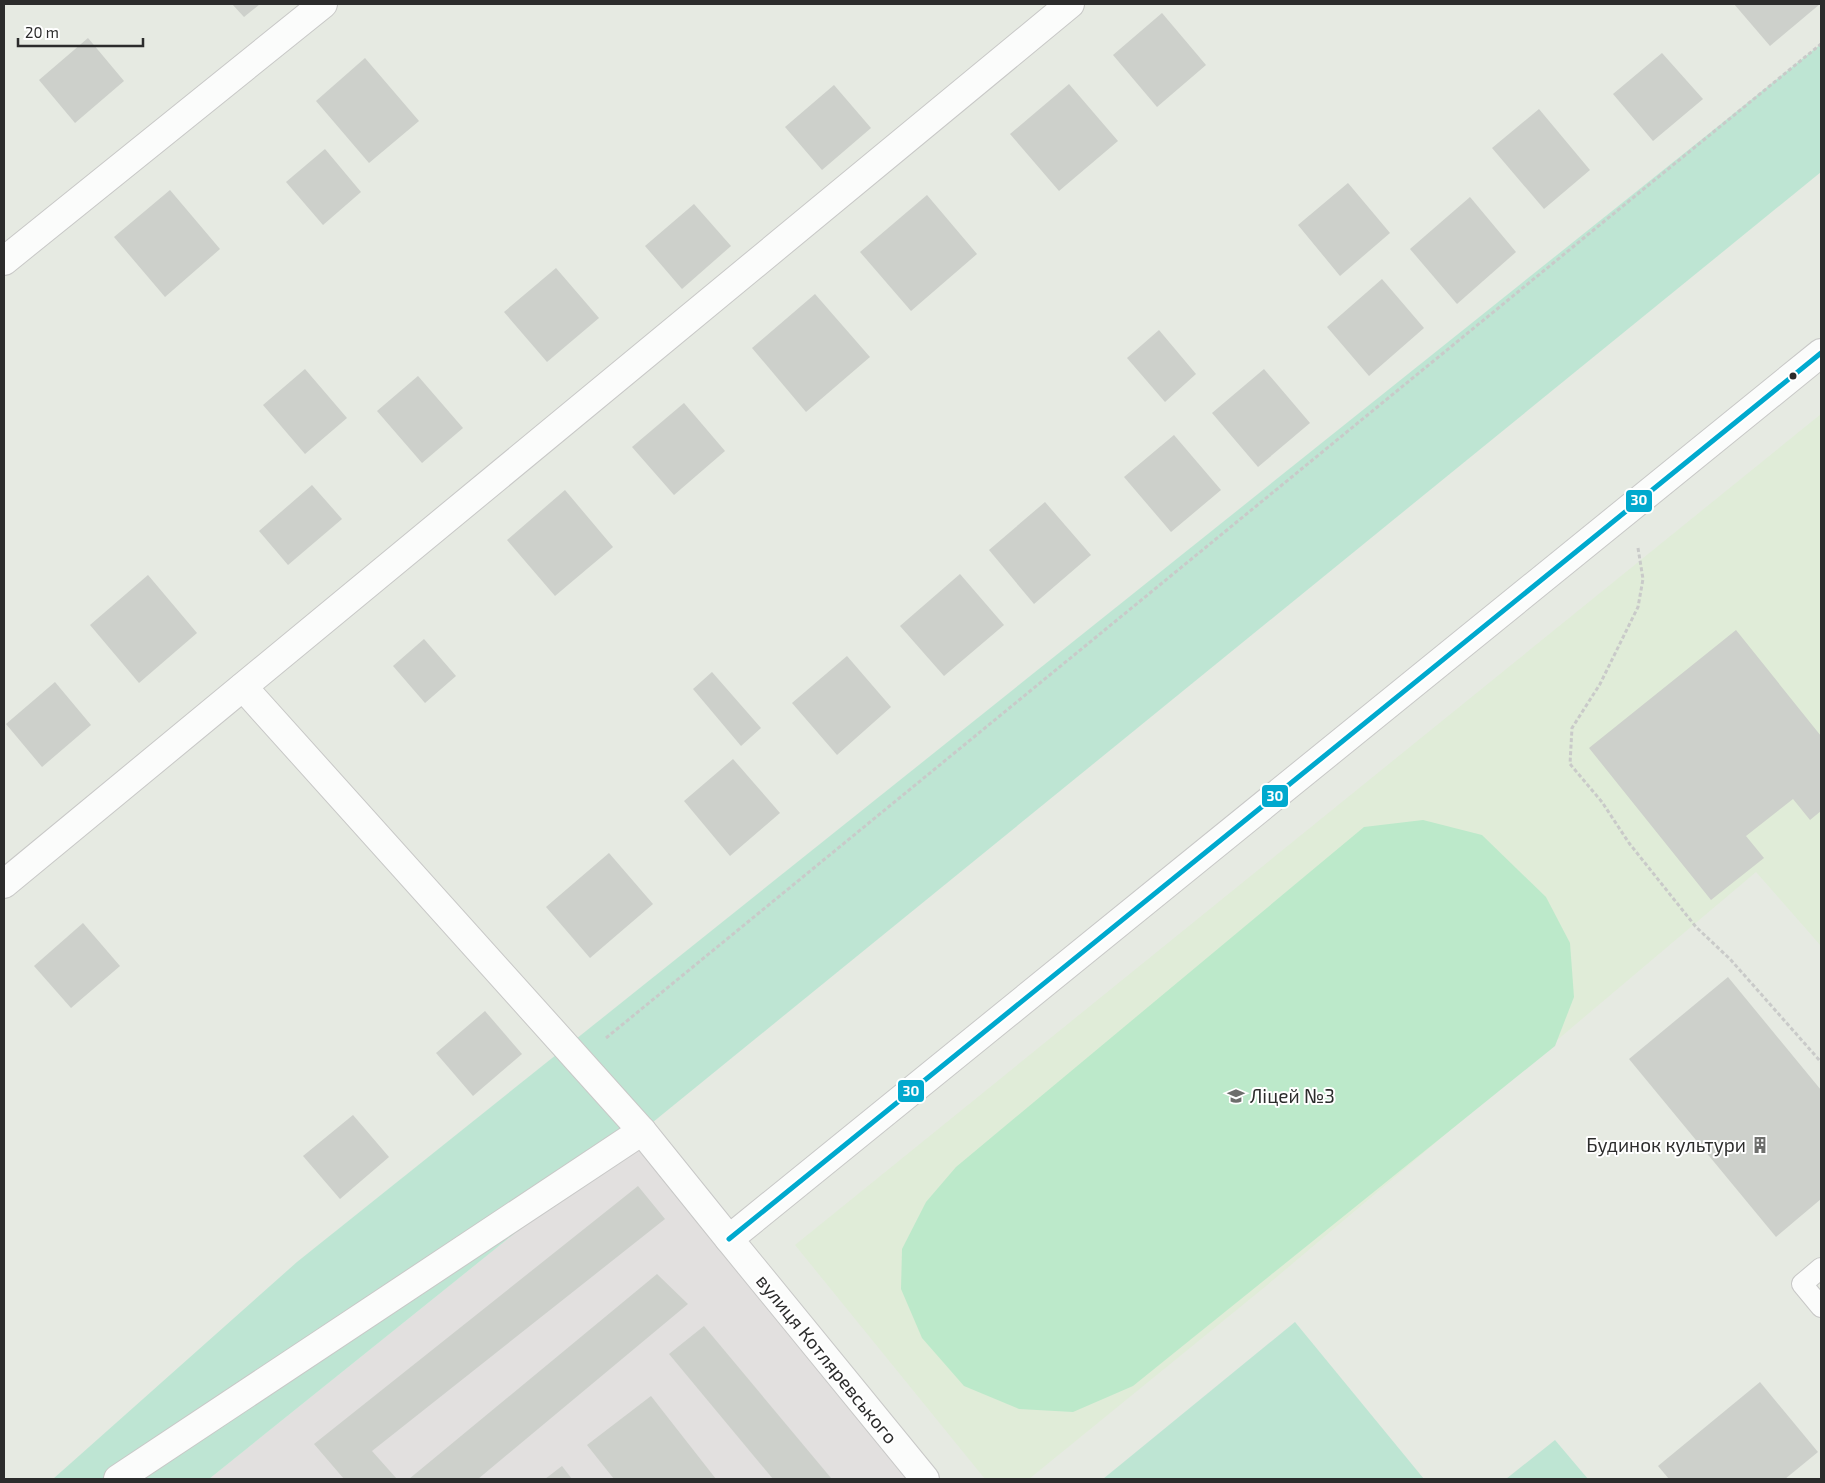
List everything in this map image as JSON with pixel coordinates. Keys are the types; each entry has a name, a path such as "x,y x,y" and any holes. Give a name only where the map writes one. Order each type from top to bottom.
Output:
{"street":[{"path":"4,261 323,4"},
{"path":"4,884 1070,4"},
{"path":"730,1238 1821,353"},
{"name":"вулиця Котляревського","path":"243,687 642,1131 925,1479"},
{"path":"118,1479 642,1131"}],"lane":[{"path":"1821,1268 1802,1284 1821,1307"}],"path":[{"path":"579,1061 1821,44"},
{"path":"1631,508 1643,579 1638,607 1600,684 1572,728 1570,764 1602,802 1629,843 1696,926 1730,959 1821,1062"}],"shaded area":[{"path":"1821,44 1821,172 642,1131 209,1479 53,1479 297,1262"},
{"name":"Ліцей №3","path":"1821,414 1821,946 1756,872 1266,1286 1029,1479 985,1479 795,1245"},
{"path":"642,1131 925,1479 209,1479"},
{"path":"1295,1322 1424,1479 1103,1479"},
{"path":"1555,1440 1588,1479 1506,1479"}],"green space":[{"path":"1423,820 1482,835 1546,897 1570,943 1574,997 1555,1046 1133,1386 1073,1412 1019,1409 964,1386 922,1338 901,1289 902,1249 926,1202 956,1167 1364,827"}],"building":[{"path":"232,4 260,4 244,17"},
{"path":"1734,4 1820,4 1770,46"},
{"path":"1162,13 1206,65 1157,107 1113,55"},
{"path":"88,38 124,81 75,123 39,80"},
{"path":"1662,53 1703,99 1653,141 1613,94"},
{"path":"365,58 419,121 369,163 316,101"},
{"path":"1069,84 1118,141 1059,191 1010,134"},
{"path":"834,85 871,128 822,170 785,127"},
{"path":"1539,109 1590,170 1544,209 1492,148"},
{"path":"325,149 361,192 323,225 286,182"},
{"path":"1348,183 1390,233 1340,276 1298,225"},
{"path":"170,190 220,249 165,297 114,237"},
{"path":"927,195 977,254 911,311 860,252"},
{"path":"1470,197 1516,252 1457,304 1410,249"},
{"path":"694,204 731,246 682,289 645,246"},
{"path":"556,268 599,318 547,362 504,312"},
{"path":"1382,279 1424,328 1369,376 1327,327"},
{"path":"815,294 870,357 806,412 752,348"},
{"path":"1159,330 1196,374 1165,402 1127,358"},
{"path":"305,369 347,418 305,454 263,405"},
{"path":"1264,369 1310,423 1258,467 1212,413"},
{"path":"418,376 463,428 422,463 377,411"},
{"path":"684,403 725,451 674,495 632,447"},
{"path":"1174,435 1221,490 1171,532 1124,477"},
{"path":"312,485 342,519 288,565 259,531"},
{"path":"565,490 613,547 555,596 507,540"},
{"path":"1045,502 1091,555 1034,604 989,550"},
{"path":"960,574 1004,625 944,676 900,626"},
{"path":"148,575 197,633 139,683 90,625"},
{"path":"1736,630 1821,736 1821,811 1810,820 1793,799 1746,836 1764,858 1711,900 1589,748"},
{"path":"424,639 456,676 425,703 393,666"},
{"path":"847,656 891,707 837,755 792,703"},
{"path":"712,672 761,728 741,746 693,689"},
{"path":"55,682 91,725 42,767 6,724"},
{"path":"733,759 780,813 730,856 684,801"},
{"path":"609,853 653,904 590,958 546,907"},
{"path":"83,923 120,966 71,1008 34,966"},
{"name":"Будинок культури","path":"1728,977 1821,1090 1821,1199 1776,1237 1629,1059"},
{"path":"485,1011 522,1054 473,1096 436,1053"},
{"path":"353,1115 389,1157 340,1199 303,1156"},
{"path":"638,1186 665,1219 372,1451 397,1479 344,1479 314,1444"},
{"path":"657,1274 688,1304 478,1479 409,1479"},
{"path":"704,1326 830,1479 773,1479 669,1354"},
{"path":"1760,1382 1818,1452 1785,1479 1669,1479 1658,1466"},
{"path":"651,1396 716,1479 614,1479 587,1445"},
{"path":"562,1466 572,1479 545,1479"}],"transit line":[{"name":"30","path":"729,1239 1821,353"}],"place":[{"name":"Ліцей №3","path":"1236,1096"},
{"name":"Будинок культури","path":"1760,1145"}]}
